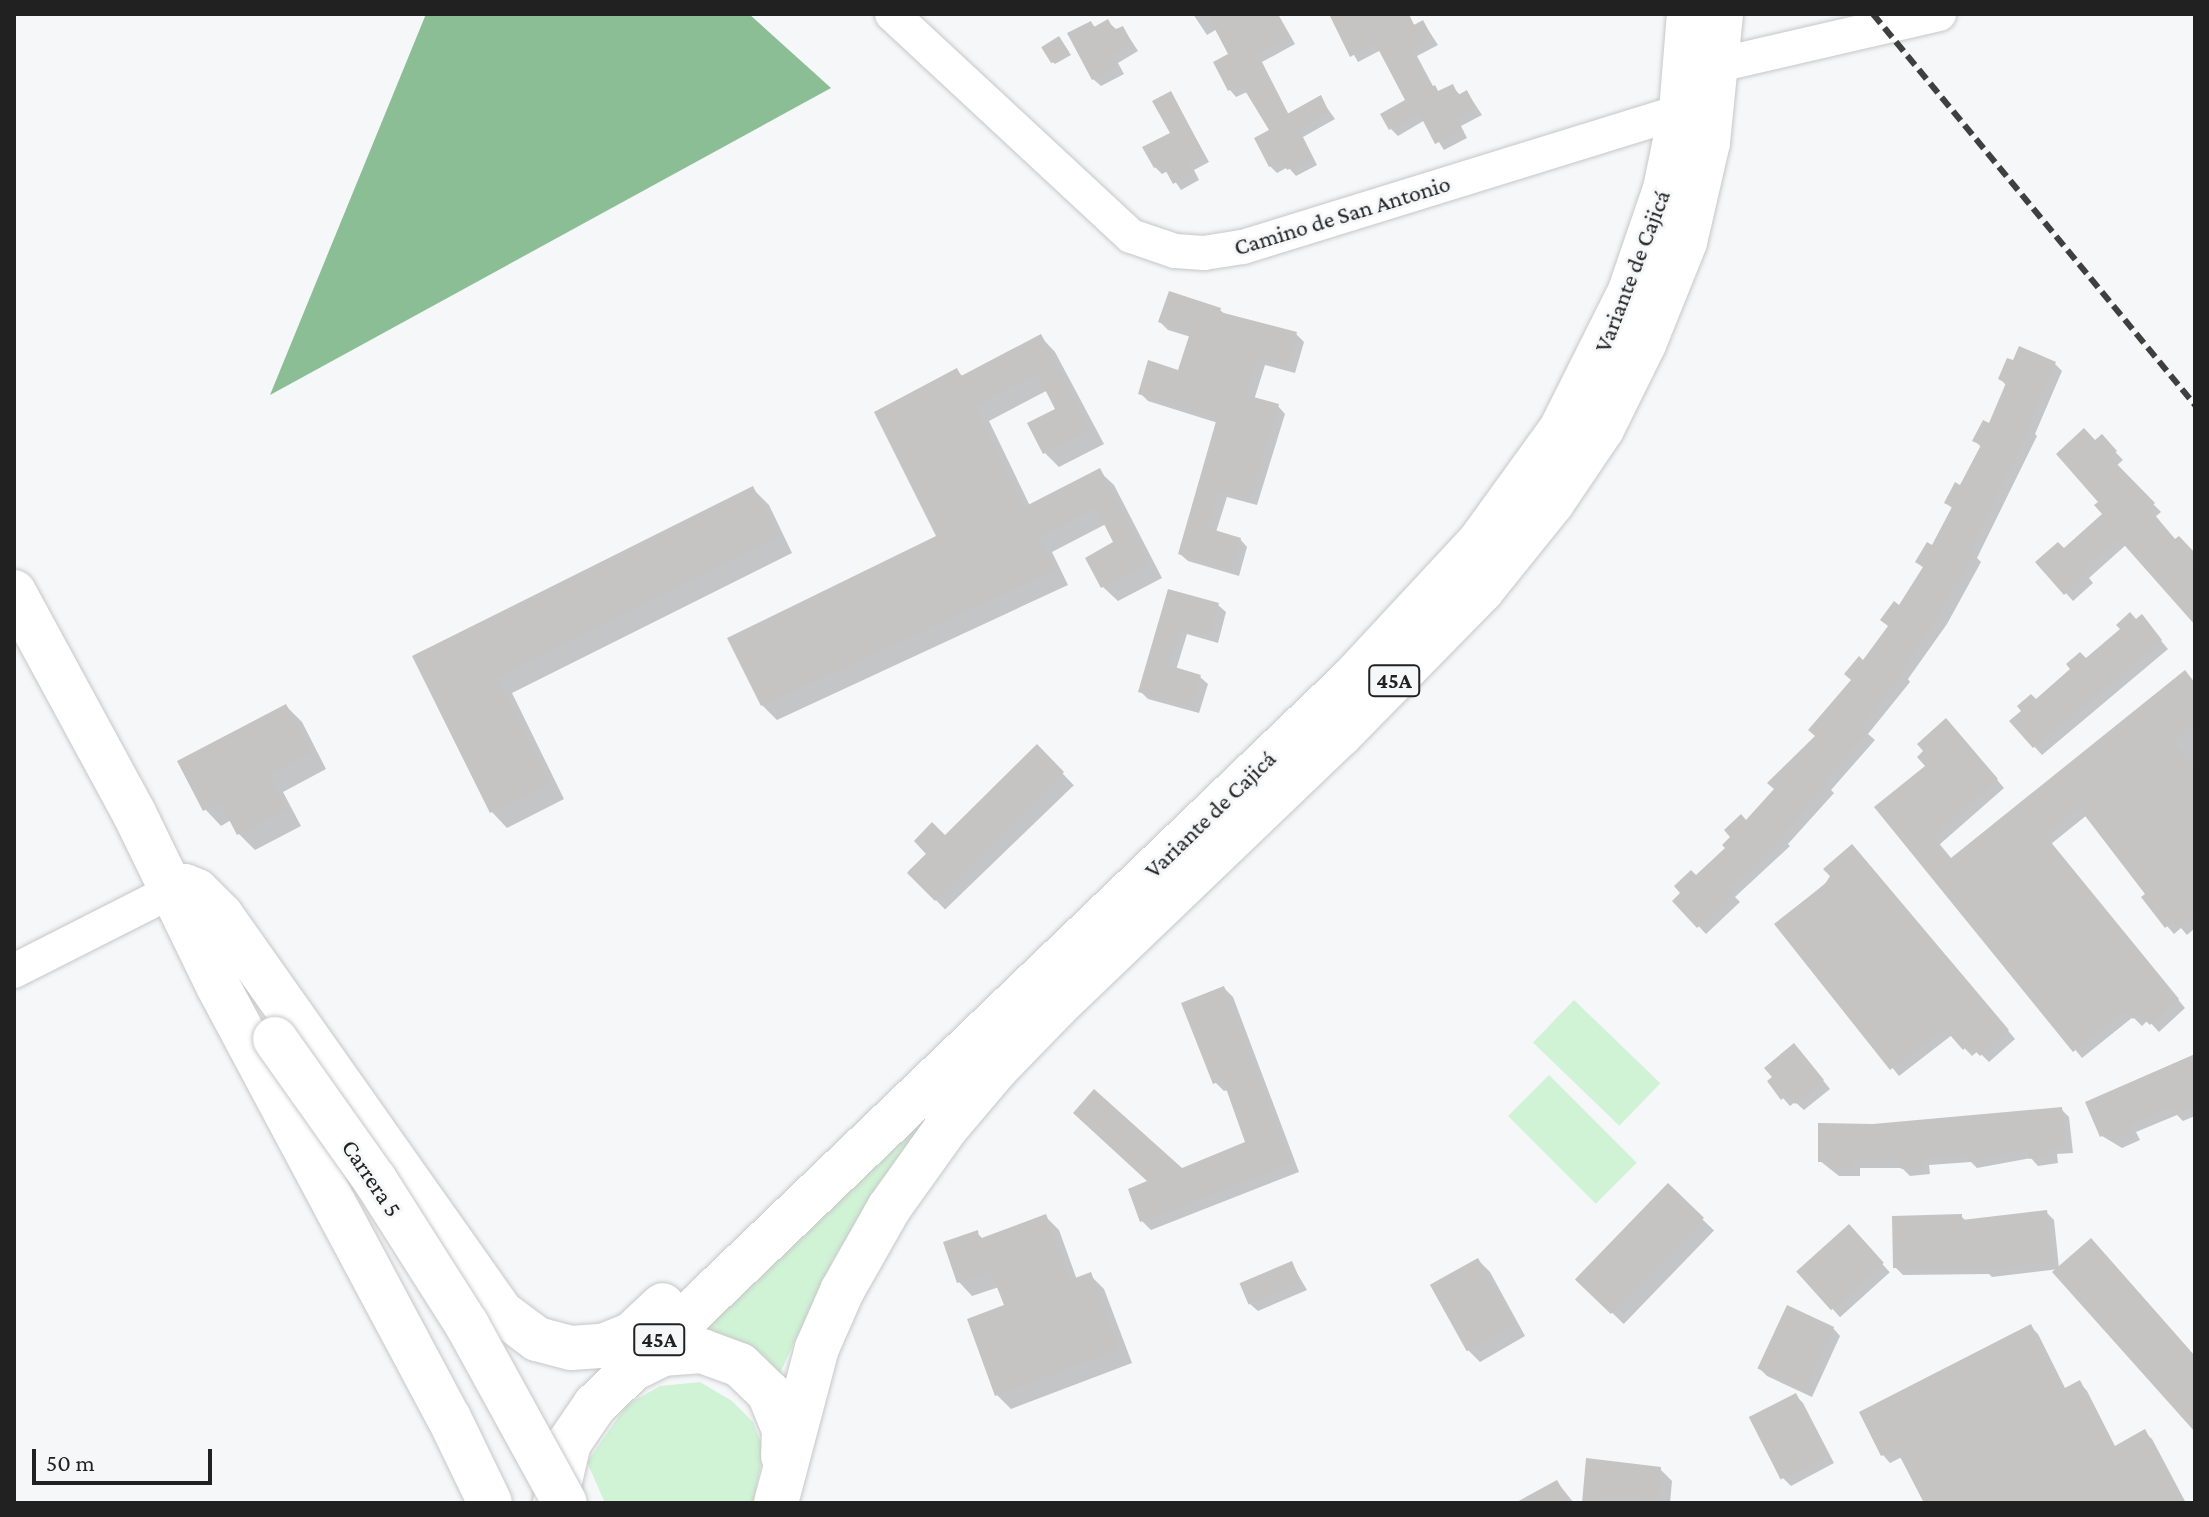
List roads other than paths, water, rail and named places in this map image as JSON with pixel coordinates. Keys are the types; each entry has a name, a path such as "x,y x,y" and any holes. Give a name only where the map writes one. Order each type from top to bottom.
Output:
{"main road":[{"name":"Variante de Cajicá","path":"555,1503 569,1443 595,1405 1351,680 1480,541 1561,429 1597,363 1630,291 1665,189 1681,111 1689,14"},
{"name":"Variante de Cajicá","path":"779,1487 817,1348 842,1291 889,1208 946,1128 996,1069 1057,1006 1340,735 1482,590 1552,503 1594,441 1644,344 1685,242 1708,142 1721,14"},
{"name":"Carrera 5","path":"14,592 169,882 218,986 449,1418 490,1503"},
{"path":"169,882 197,891 221,915 502,1313 537,1339 571,1348 603,1346 632,1334 736,1241 803,1203"},
{"name":"Carrera 5","path":"169,882 375,1180 458,1312 565,1503"},
{"path":"626,1373 662,1354 702,1351 740,1365 769,1393 784,1430 779,1487"}],"street":[{"name":"Camino de San Antonio","path":"892,14 1131,236 1175,251 1204,253 1243,247 1681,111"},
{"path":"1718,65 1895,18 1939,14"},
{"path":"14,971 169,882"}],"railway":[{"path":"1873,14 2195,405"}]}
